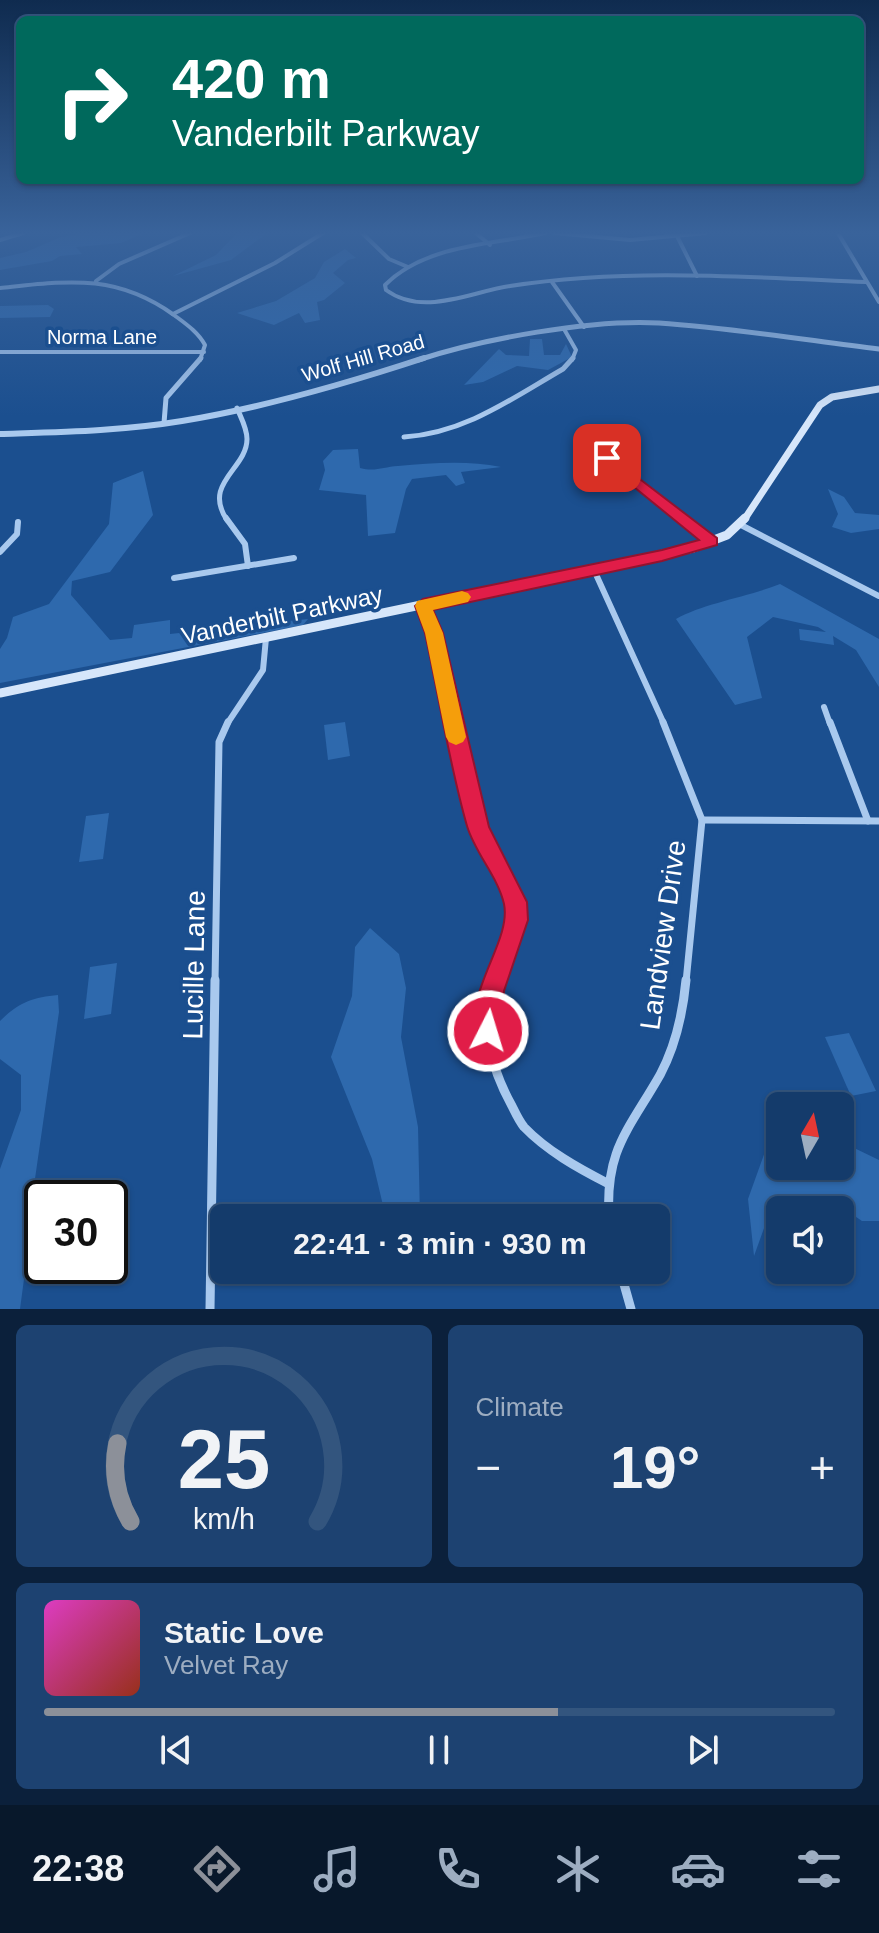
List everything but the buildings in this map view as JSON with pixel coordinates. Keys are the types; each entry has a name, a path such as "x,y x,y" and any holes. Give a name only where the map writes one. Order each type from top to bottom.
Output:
{"main road":[{"name":"Vanderbilt Parkway","path":"0,693 594,570 712,542 741,525 820,405 832,397 879,389"}],"street":[{"path":"142,294 204,340 204,352 196,368 166,395 161,412 164,423"},
{"path":"173,314 213,294"},
{"path":"391,294 418,302 464,294"},
{"path":"561,294 584,327"},
{"name":"Wolf Hill Road","path":"0,434 111,430 164,423 358,380 460,346 584,327 657,323 879,349"},
{"path":"404,437 425,437 460,428 563,369 571,363 576,350 564,329"},
{"name":"Norma Lane","path":"0,352 204,352"},
{"path":"237,408 245,422 249,442 223,485 221,508 229,525 245,543 248,566"},
{"path":"606,452 608,461 712,542"},
{"path":"0,552 17,534 18,522"},
{"path":"741,525 879,596"},
{"path":"174,578 294,558"},
{"name":"Landview Drive","path":"594,570 679,757 702,820 685,992 676,1035 661,1073 625,1130 607,1183 608,1204"},
{"path":"423,606 434,633 478,828 515,902 516,920 491,991 488,1015 488,1047 495,1076 523,1126 574,1166 607,1183"},
{"name":"Lucille Lane","path":"210,1309 219,742 231,712 264,674 268,658 266,638"},
{"path":"824,707 868,821"},
{"path":"702,820 879,821"},
{"path":"624,1284 631,1309"}],"shaded area":[{"path":"288,294 331,294 317,302 320,320 305,323 299,313 274,325 237,313"},
{"path":"48,305 54,309 50,317 0,318 0,306"},
{"path":"530,339 542,339 544,355 560,355 566,344 572,357 548,370 517,366 483,382 464,385 499,349 506,355 529,356"},
{"path":"358,449 360,468 365,469 450,463 501,467 461,472 465,483 456,486 446,475 412,479 406,489 395,533 368,536 366,495 319,490 325,470 323,461 333,450"},
{"path":"143,471 153,515 110,572 72,581 71,595 110,640 132,638 134,625 170,620 170,634 308,619 303,625 0,683 0,649 13,617 49,604 109,524 113,483"},
{"path":"828,489 844,497 855,513 879,515 879,529 851,533 832,527 838,514"},
{"path":"780,584 879,639 879,687 856,650 833,636 834,645 800,640 799,629 826,632 818,627 773,617 747,637 762,698 735,705 676,619"},
{"path":"345,722 350,756 328,760 324,725"},
{"path":"109,813 103,859 79,862 86,816"},
{"path":"370,928 399,954 406,988 401,1037 418,1127 420,1204 383,1204 372,1159 331,1057 352,996 355,947"},
{"path":"117,963 111,1014 84,1019 90,967"},
{"path":"58,995 59,1012 35,1180 24,1180 24,1279 20,1309 0,1309 0,1169 21,1110 21,1075 0,1059 0,1021 26,1002"},
{"path":"849,1033 876,1091 854,1095 854,1092 849,1092 825,1037"},
{"path":"854,1148 879,1160 879,1221 862,1221 854,1216 854,1196 766,1196 766,1223 754,1256 748,1199 766,1149 766,1180 854,1180"}],"slow traffic":[{"path":"456,737 434,633 423,606 462,597"}],"route":[{"path":"488,1031 491,991 516,920 515,902 507,880 478,828 434,633 423,606 662,556 712,542 607,458"}]}
